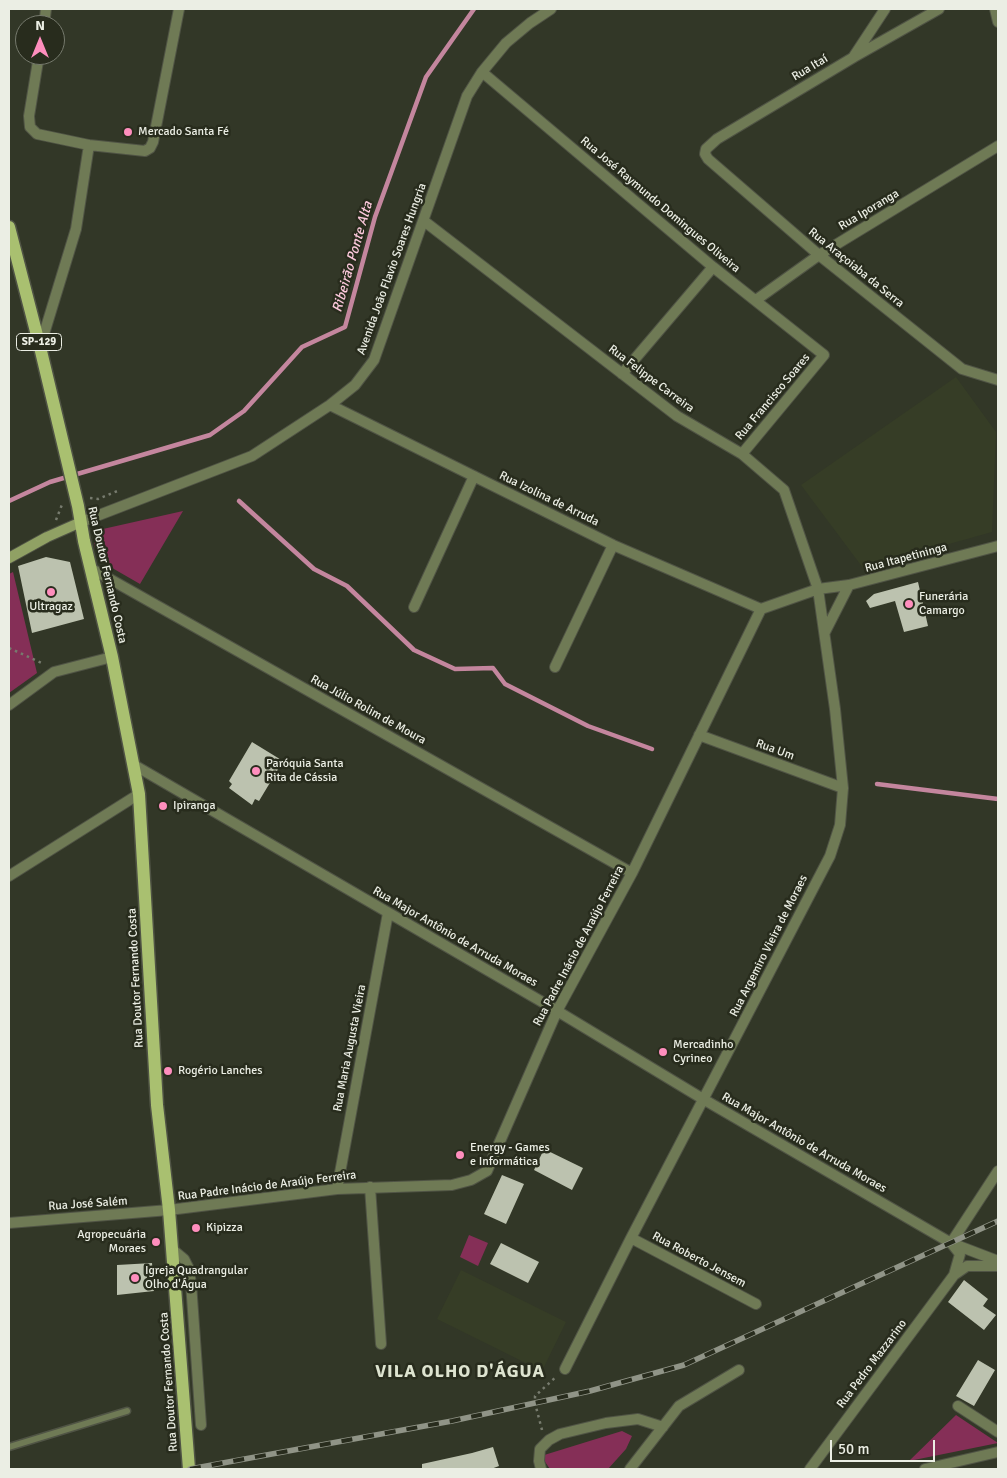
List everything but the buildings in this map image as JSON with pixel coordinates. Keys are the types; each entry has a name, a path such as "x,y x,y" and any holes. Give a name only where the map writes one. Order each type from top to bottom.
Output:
{"main road":[{"name":"SP-129","path":"9,227 40,347"},
{"name":"Rua Doutor Fernando Costa","path":"40,347 112,657 140,794 157,1105 169,1210 189,1469"},
{"path":"9,558 47,537 81,522"}],"street":[{"path":"37,65 29,116 30,127 37,134 89,145 145,151 150,148 153,142 179,9"},
{"name":"Avenida João Flavio Soares Hungria","path":"81,522 252,456 330,405 355,385 374,360 467,96 482,72 506,43 551,9"},
{"path":"854,56 884,9"},
{"name":"Rua Itaí","path":"708,159 705,154 706,149 717,139 854,56 939,9"},
{"path":"995,9 998,22"},
{"name":"Rua José Raymundo Domingues Oliveira","path":"482,72 713,267 824,355"},
{"path":"40,347 76,229 89,145"},
{"name":"Rua Iporanga","path":"756,300 819,255 998,146"},
{"name":"Rua Araçoiaba da Serra","path":"708,159 819,255 962,369 998,380"},
{"name":"Rua Felippe Carreira","path":"424,221 677,416 742,454 784,490 818,588"},
{"path":"622,374 713,267"},
{"name":"Rua Francisco Soares","path":"742,454 824,355"},
{"name":"Rua Izolina de Arruda","path":"330,405 613,545 760,609"},
{"path":"414,607 474,476"},
{"path":"555,667 613,545"},
{"name":"Rua Itapetininga","path":"818,588 849,585 998,546"},
{"name":"Rua Júlio Rolim de Moura","path":"92,570 632,873"},
{"path":"825,632 849,585"},
{"path":"760,609 818,588"},
{"name":"Rua Argemiro Vieira de Moraes","path":"565,1369 830,856 840,826 843,788 818,588"},
{"name":"Rua Padre Inácio de Araújo Ferreira","path":"169,1210 370,1186 452,1185 471,1180 487,1171 557,1011 632,873 760,609"},
{"path":"9,705 54,672 112,657"},
{"name":"Rua Um","path":"699,735 843,788"},
{"name":"Rua Major Antônio de Arruda Moraes","path":"134,766 557,1011 951,1243 998,1261"},
{"path":"9,876 140,794"},
{"name":"Rua Maria Augusta Vieira","path":"337,1189 388,913"},
{"path":"951,1243 998,1171"},
{"path":"370,1186 381,1344"},
{"name":"Rua José Salém","path":"9,1222 169,1210"},
{"name":"Rua Roberto Jensem","path":"631,1238 756,1304"},
{"name":"Rua Pedro Mazzarino","path":"810,1469 954,1275 960,1254 951,1243"},
{"path":"172,1249 184,1259 188,1267 200,1425"},
{"path":"954,1275 967,1266 998,1266"},
{"path":"630,1469 680,1406 739,1370"},
{"path":"958,1406 998,1432"},
{"path":"541,1469 539,1461 540,1449 549,1440 560,1434 606,1422 638,1419 663,1427"},
{"path":"925,1469 998,1452"}],"lane":[{"path":"988,1188 998,1183"},
{"path":"9,1447 127,1411"}],"path":[{"path":"49,523 58,519 64,499 75,493 92,499 98,499 120,490"},
{"path":"9,648 58,671"},
{"path":"546,1444 535,1403 535,1396 565,1369"}],"shaded area":[{"path":"956,377 996,432 992,532 863,568 801,485"},
{"path":"183,511 140,584 107,565 94,546 94,531"},
{"path":"13,572 37,673 9,693 9,574"},
{"path":"469,1235 488,1243 478,1266 460,1257"},
{"path":"461,1270 566,1322 542,1371 437,1319"},
{"path":"956,1415 998,1443 909,1461"},
{"path":"622,1431 632,1436 626,1449 608,1469 550,1469 541,1456"}],"waterway":[{"name":"Ribeirão Ponte Alta","path":"9,501 50,482 210,435 244,411 302,347 345,327 375,217 426,77 474,9"},
{"path":"239,501 314,569 347,586 414,650 455,669 493,668 505,684 588,726 652,749"},
{"path":"877,784 998,799"}],"railway":[{"path":"190,1469 452,1421 590,1391 684,1365 998,1221"}],"place":[{"name":"Mercado Santa Fé","path":"128,132"},
{"name":"Ultragaz","path":"51,592"},
{"name":"Funerária Camargo","path":"909,604"},
{"name":"Paróquia Santa Rita de Cássia","path":"256,771"},
{"name":"Ipiranga","path":"163,806"},
{"name":"Mercadinho Cyrineo","path":"663,1052"},
{"name":"Rogério Lanches","path":"168,1071"},
{"name":"Energy - Games e Informática","path":"460,1155"},
{"name":"Kipizza","path":"196,1228"},
{"name":"Agropecuária Moraes","path":"156,1242"},
{"name":"Igreja Quadrangular Olho d'Água","path":"135,1278"}],"district":[{"name":"VILA OLHO D'ÁGUA","path":"460,1372"}]}
